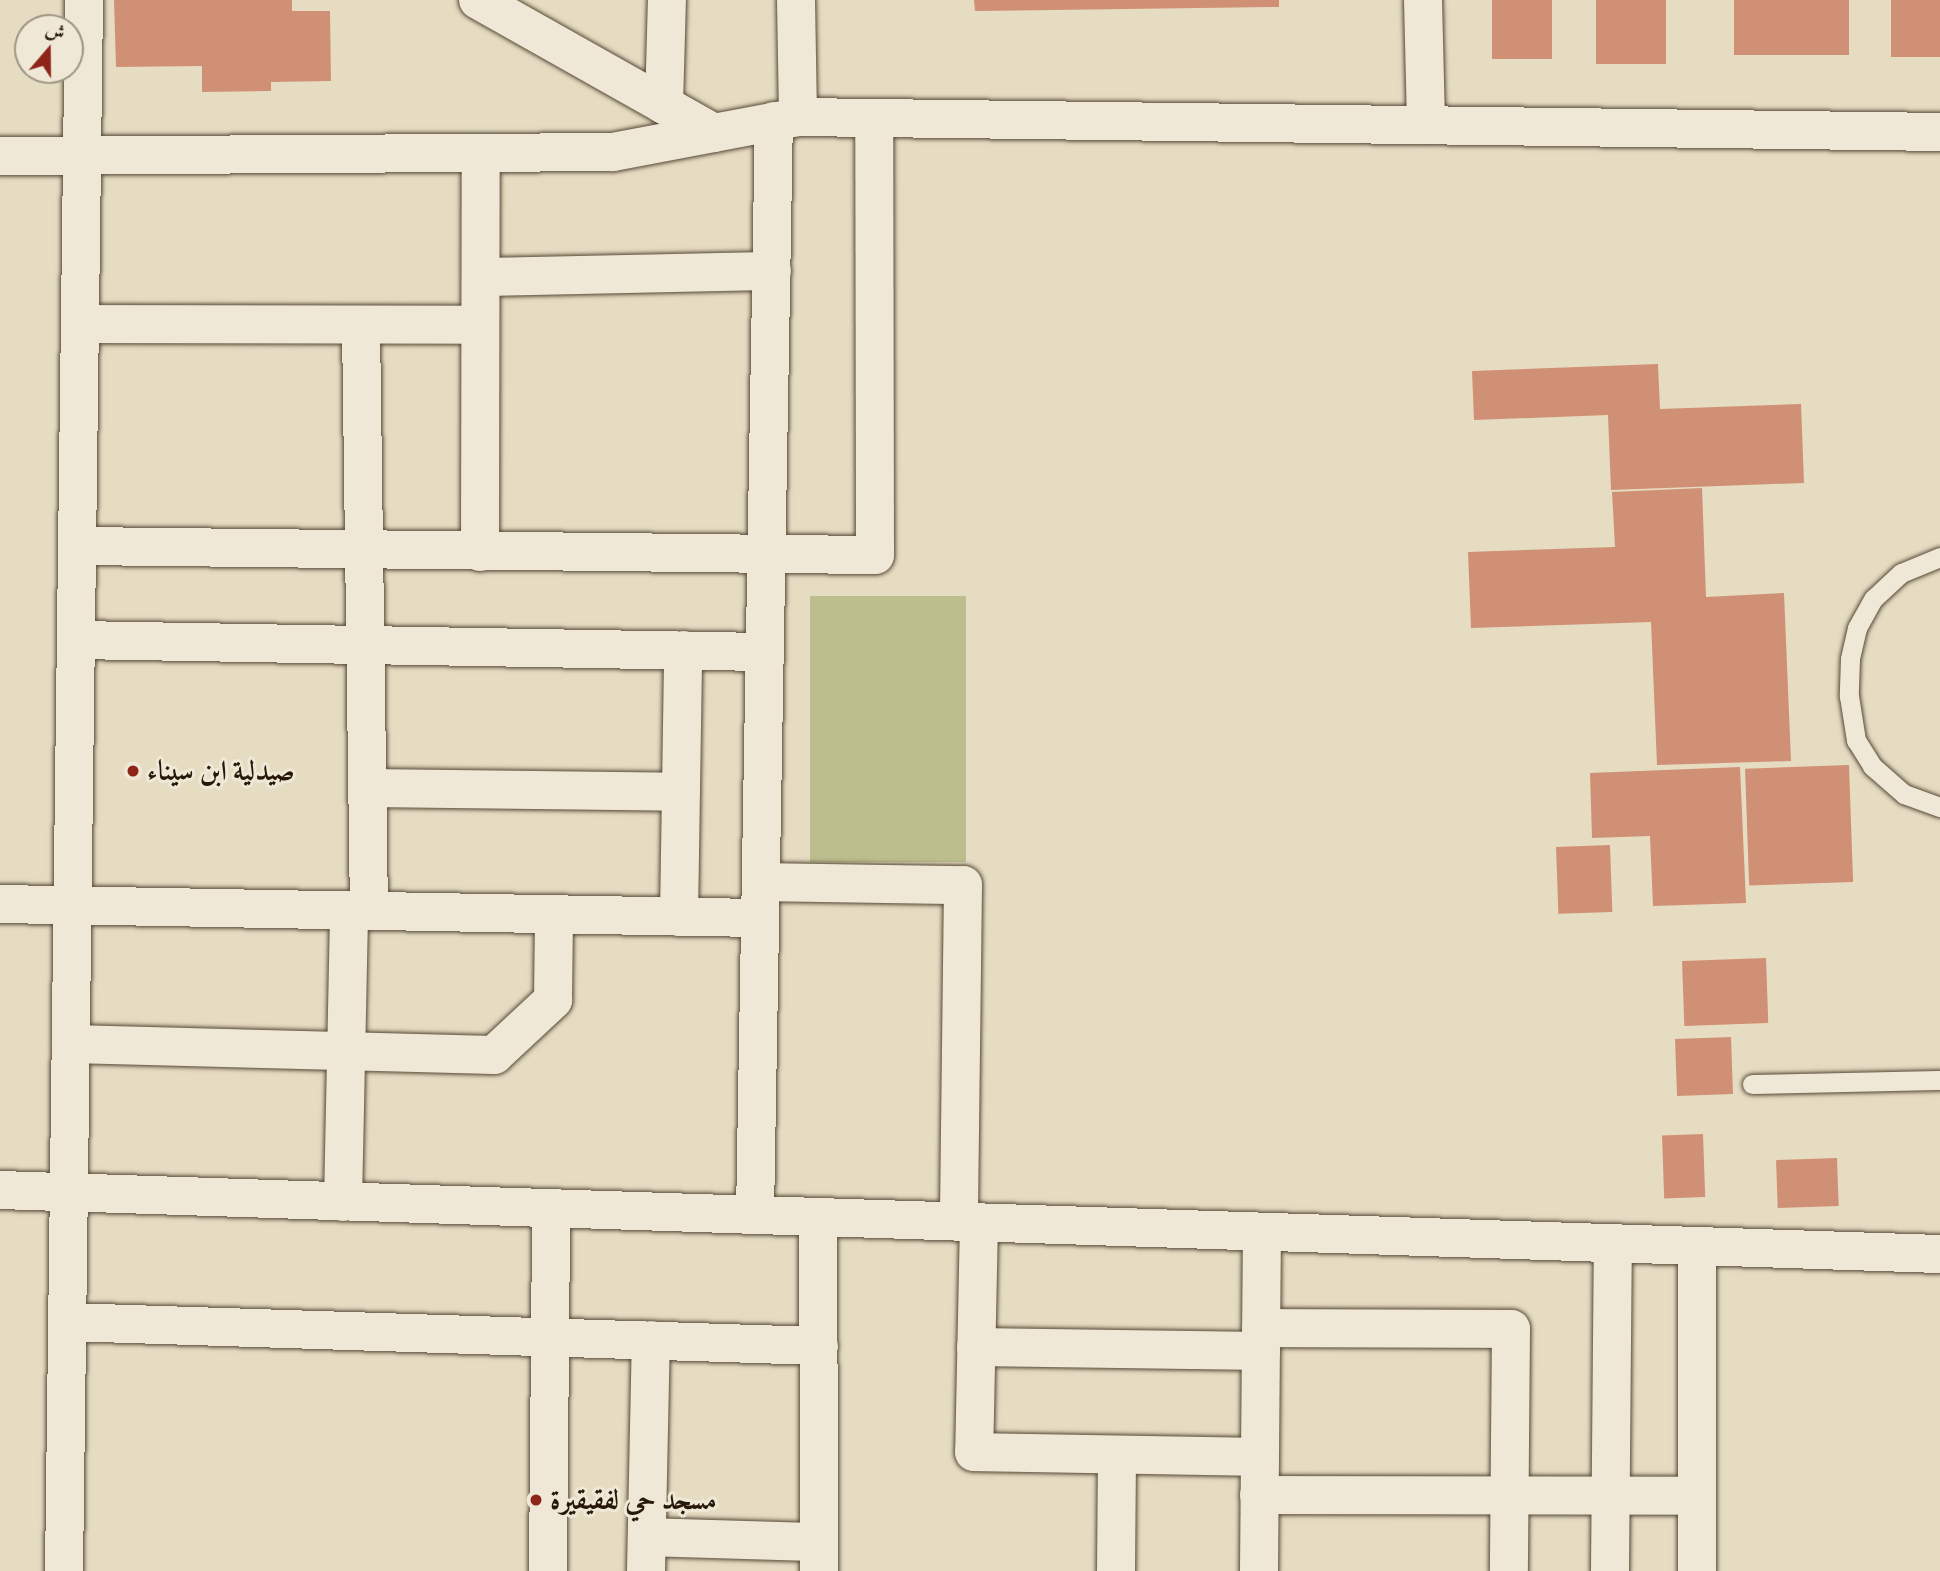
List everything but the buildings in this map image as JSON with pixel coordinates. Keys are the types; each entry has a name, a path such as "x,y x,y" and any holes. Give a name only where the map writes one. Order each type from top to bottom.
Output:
{"street":[{"path":"64,1571 85,0"},
{"path":"478,0 715,133"},
{"path":"664,105 667,0"},
{"path":"755,1216 772,271 796,0"},
{"path":"1423,0 1426,125"},
{"path":"78,546 767,556 875,555 874,118"},
{"path":"0,156 612,152 786,119 1940,132"},
{"path":"480,552 481,153"},
{"path":"481,277 772,271"},
{"path":"80,324 480,325"},
{"path":"343,1202 347,1051 367,789 361,325"},
{"path":"76,640 765,652"},
{"path":"679,917 683,650"},
{"path":"367,789 681,792"},
{"path":"0,904 679,917 761,900 963,885 969,1222 976,1347 974,1452 1260,1457"},
{"path":"71,1044 494,1055 552,1000 554,915"},
{"path":"0,1190 1940,1254"},
{"path":"548,1571 551,1209"},
{"path":"651,1340 646,1554 819,1556 818,1217"},
{"path":"1259,1571 1262,1232"},
{"path":"1610,1571 1613,1243"},
{"path":"1697,1246 1697,1571"},
{"path":"67,1322 819,1346"},
{"path":"976,1347 1261,1340 1511,1329 1509,1571"},
{"path":"1116,1571 1117,1455"},
{"path":"1259,1495 1697,1496"}],"lane":[{"path":"1940,557 1901,573 1873,598 1857,628 1849,696 1856,740 1872,766 1904,794 1940,807"},
{"path":"1752,1084 1940,1080"}],"green space":[{"path":"810,596 966,596 966,862 810,862"}],"place":[{"name":"صيدلية ابن سيناء","path":"133,771"},
{"name":"مسجد حي لفقيقيرة","path":"536,1500"}]}
